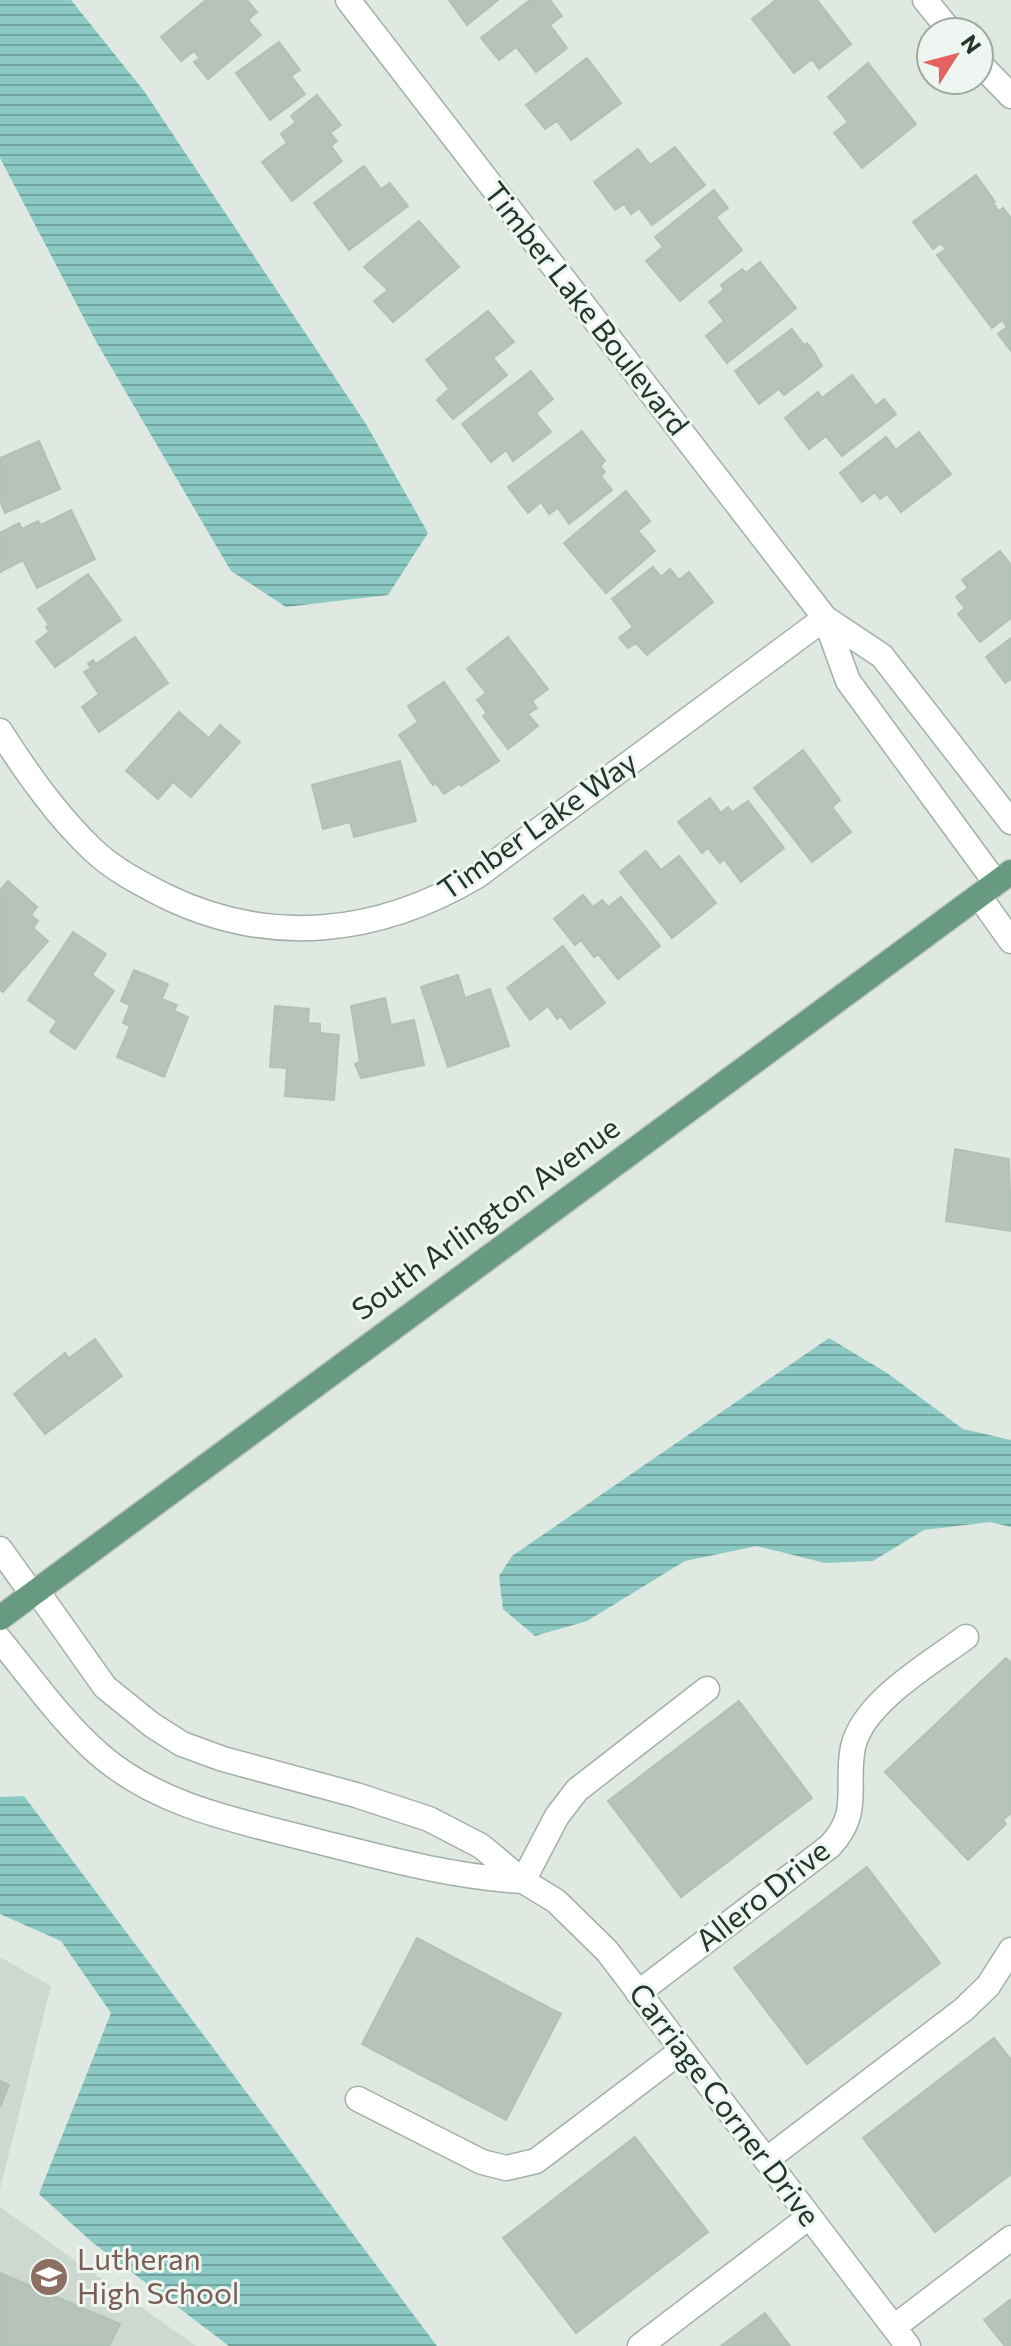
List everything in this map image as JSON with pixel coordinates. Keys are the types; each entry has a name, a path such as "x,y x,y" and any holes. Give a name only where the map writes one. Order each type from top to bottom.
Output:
{"main road":[{"name":"South Arlington Avenue","path":"0,1618 995,884"}],"street":[{"name":"Timber Lake Boulevard","path":"348,0 825,618 848,681 995,884 1011,941"},
{"path":"925,0 938,16"},
{"path":"995,80 1011,96"},
{"name":"Timber Lake Boulevard","path":"825,618 882,656 1011,822"},
{"name":"Timber Lake Way","path":"0,731 61,818 95,852 135,881 194,910 241,922 290,928 354,924 418,906 477,876 825,618"},
{"name":"Carriage Corner Drive","path":"0,1549 105,1687 152,1725 182,1744 235,1763 356,1795 429,1819 481,1846 519,1878 556,1901 607,1951 901,2336"},
{"name":"Allero Drive","path":"638,1993 830,1846 848,1821 853,1748 866,1720 880,1703 966,1637"},
{"name":"Carriage Corner Drive","path":"0,1640 59,1712 101,1756 154,1790 213,1814 406,1864 480,1879 519,1878"},
{"path":"519,1878 577,1790 707,1689"},
{"path":"766,2160 971,2004 988,1986 1011,1950"},
{"path":"358,2099 482,2162 515,2167 543,2157 681,2051"},
{"path":"640,2346 809,2217"},
{"path":"901,2336 1011,2238"}],"shaded area":[{"path":"0,1957 51,1986 0,2189"},
{"name":"Lutheran High School","path":"0,2207 196,2346 0,2346"}],"water":[{"path":"0,0 71,0 144,91 366,424 428,533 388,595 286,607 231,571 97,343 0,158"},
{"path":"829,1338 887,1373 963,1429 1011,1440 1011,1527 990,1522 924,1530 873,1561 825,1563 757,1546 685,1561 587,1621 535,1636 503,1609 499,1576 512,1556"},
{"path":"24,1796 437,2346 229,2346 92,2242 39,2194 111,2013 61,1941 0,1914 0,1797"}],"building":[{"path":"206,0 247,0 257,12 248,20 261,35 208,79 194,62 200,58 194,51 181,61 161,37"},
{"path":"449,0 498,0 467,25"},
{"path":"530,0 550,0 562,16 550,25 567,48 536,72 516,47 499,60 481,38"},
{"path":"776,0 817,0 851,44 819,69 812,59 794,73 752,19"},
{"path":"279,42 300,70 291,76 305,94 270,120 236,73"},
{"path":"587,58 621,103 571,140 557,121 545,129 526,105"},
{"path":"868,63 916,124 862,168 834,133 848,122 828,97"},
{"path":"317,95 341,125 330,133 337,141 331,146 342,161 292,201 262,162 287,143 281,134 296,122 291,116"},
{"path":"675,147 705,185 652,225 639,208 631,214 624,204 615,210 594,182 638,149 650,165"},
{"path":"364,166 381,189 390,183 408,206 349,250 314,203"},
{"path":"976,175 999,211 1003,208 1011,218 1011,351 998,334 1007,327 1002,320 992,328 937,255 946,249 941,243 933,249 913,222"},
{"path":"714,190 728,208 716,217 742,250 680,301 646,261 663,247 655,237"},
{"path":"419,221 459,267 393,322 374,301 388,290 364,267"},
{"path":"760,262 796,308 727,363 706,336 724,321 709,302 724,290 721,285 742,269 746,273"},
{"path":"488,311 514,342 493,358 507,375 453,419 437,400 449,389 426,360"},
{"path":"792,329 804,345 807,343 812,349 822,366 784,395 779,389 759,404 735,371"},
{"path":"531,371 553,399 536,413 551,432 513,461 506,450 491,462 462,424"},
{"path":"852,375 876,406 884,399 896,414 842,456 826,436 809,449 785,418 818,392 822,398"},
{"path":"582,431 605,461 600,466 605,472 601,476 612,490 569,524 558,508 549,514 541,502 528,513 508,487"},
{"path":"919,432 951,474 901,512 887,494 880,499 875,492 862,502 840,473 886,437 896,450"},
{"path":"39,441 60,489 5,513 0,501 0,458"},
{"path":"626,491 650,521 638,531 655,551 606,593 564,543"},
{"path":"71,510 95,559 37,588 23,560 0,572 0,533 19,523 22,529 38,521 41,525"},
{"path":"1000,551 1011,565 1011,618 980,642 958,614 965,608 956,597 968,588 962,580"},
{"path":"653,567 661,577 670,569 679,580 689,572 713,602 647,655 636,643 628,648 619,638 633,627 612,599"},
{"path":"88,574 121,620 55,667 36,642 49,632 46,627 49,625 38,609"},
{"path":"135,637 168,683 99,732 82,707 99,694 84,672 91,668 88,664 93,660 96,664"},
{"path":"508,637 548,689 532,701 537,708 528,714 538,726 508,749 483,716 487,713 477,700 486,693 467,669"},
{"path":"1011,638 1011,679 1005,683 986,657"},
{"path":"444,682 499,761 444,794 436,783 433,785 399,735 418,722 408,706"},
{"path":"179,712 209,738 220,725 240,742 191,797 173,782 158,799 126,771"},
{"path":"803,750 840,800 832,807 851,832 812,862 754,788"},
{"path":"400,761 416,821 354,837 350,822 323,829 312,785"},
{"path":"710,798 721,813 728,807 732,812 748,801 784,848 741,882 724,859 720,863 708,848 702,853 678,822"},
{"path":"646,851 661,870 679,856 716,903 672,938 620,872"},
{"path":"8,881 37,907 31,915 38,921 33,928 48,941 3,992 0,990 0,890"},
{"path":"583,895 593,907 602,900 608,907 621,897 660,946 618,979 598,954 594,957 581,940 575,945 554,919"},
{"path":"73,932 106,954 92,975 114,991 75,1049 50,1032 57,1021 28,1000"},
{"path":"563,946 605,1003 570,1029 561,1016 557,1019 548,1006 530,1020 507,988"},
{"path":"134,970 168,984 162,999 177,1005 174,1011 188,1017 164,1077 117,1057 130,1026 123,1023 130,1005 121,1001"},
{"path":"458,975 465,998 490,989 509,1046 448,1067 421,987"},
{"path":"385,998 391,1025 414,1020 424,1065 361,1078 355,1064 360,1062 351,1006"},
{"path":"275,1006 309,1009 308,1023 320,1024 320,1033 339,1035 334,1100 285,1096 287,1068 270,1067"},
{"path":"955,1149 1009,1159 1011,1231 946,1221"},
{"path":"95,1339 122,1376 45,1434 14,1394 65,1353 69,1358"},
{"path":"1006,1658 1011,1663 1011,1813 1003,1820 1006,1824 968,1860 885,1772"},
{"path":"739,1701 812,1798 681,1897 608,1801"},
{"path":"867,1867 940,1963 807,2064 734,1968"},
{"path":"417,1938 561,2014 506,2120 362,2044"},
{"path":"994,2038 1011,2060 1011,2174 935,2232 863,2138"},
{"path":"0,2081 9,2085 0,2107"},
{"path":"635,2137 708,2232 576,2333 503,2238"},
{"path":"0,2273 120,2324 109,2346 0,2346"},
{"path":"1011,2299 1011,2346 1005,2346 984,2320"},
{"path":"765,2313 790,2346 721,2346"}],"place":[{"name":"Lutheran High School","path":"49,2277"}]}
